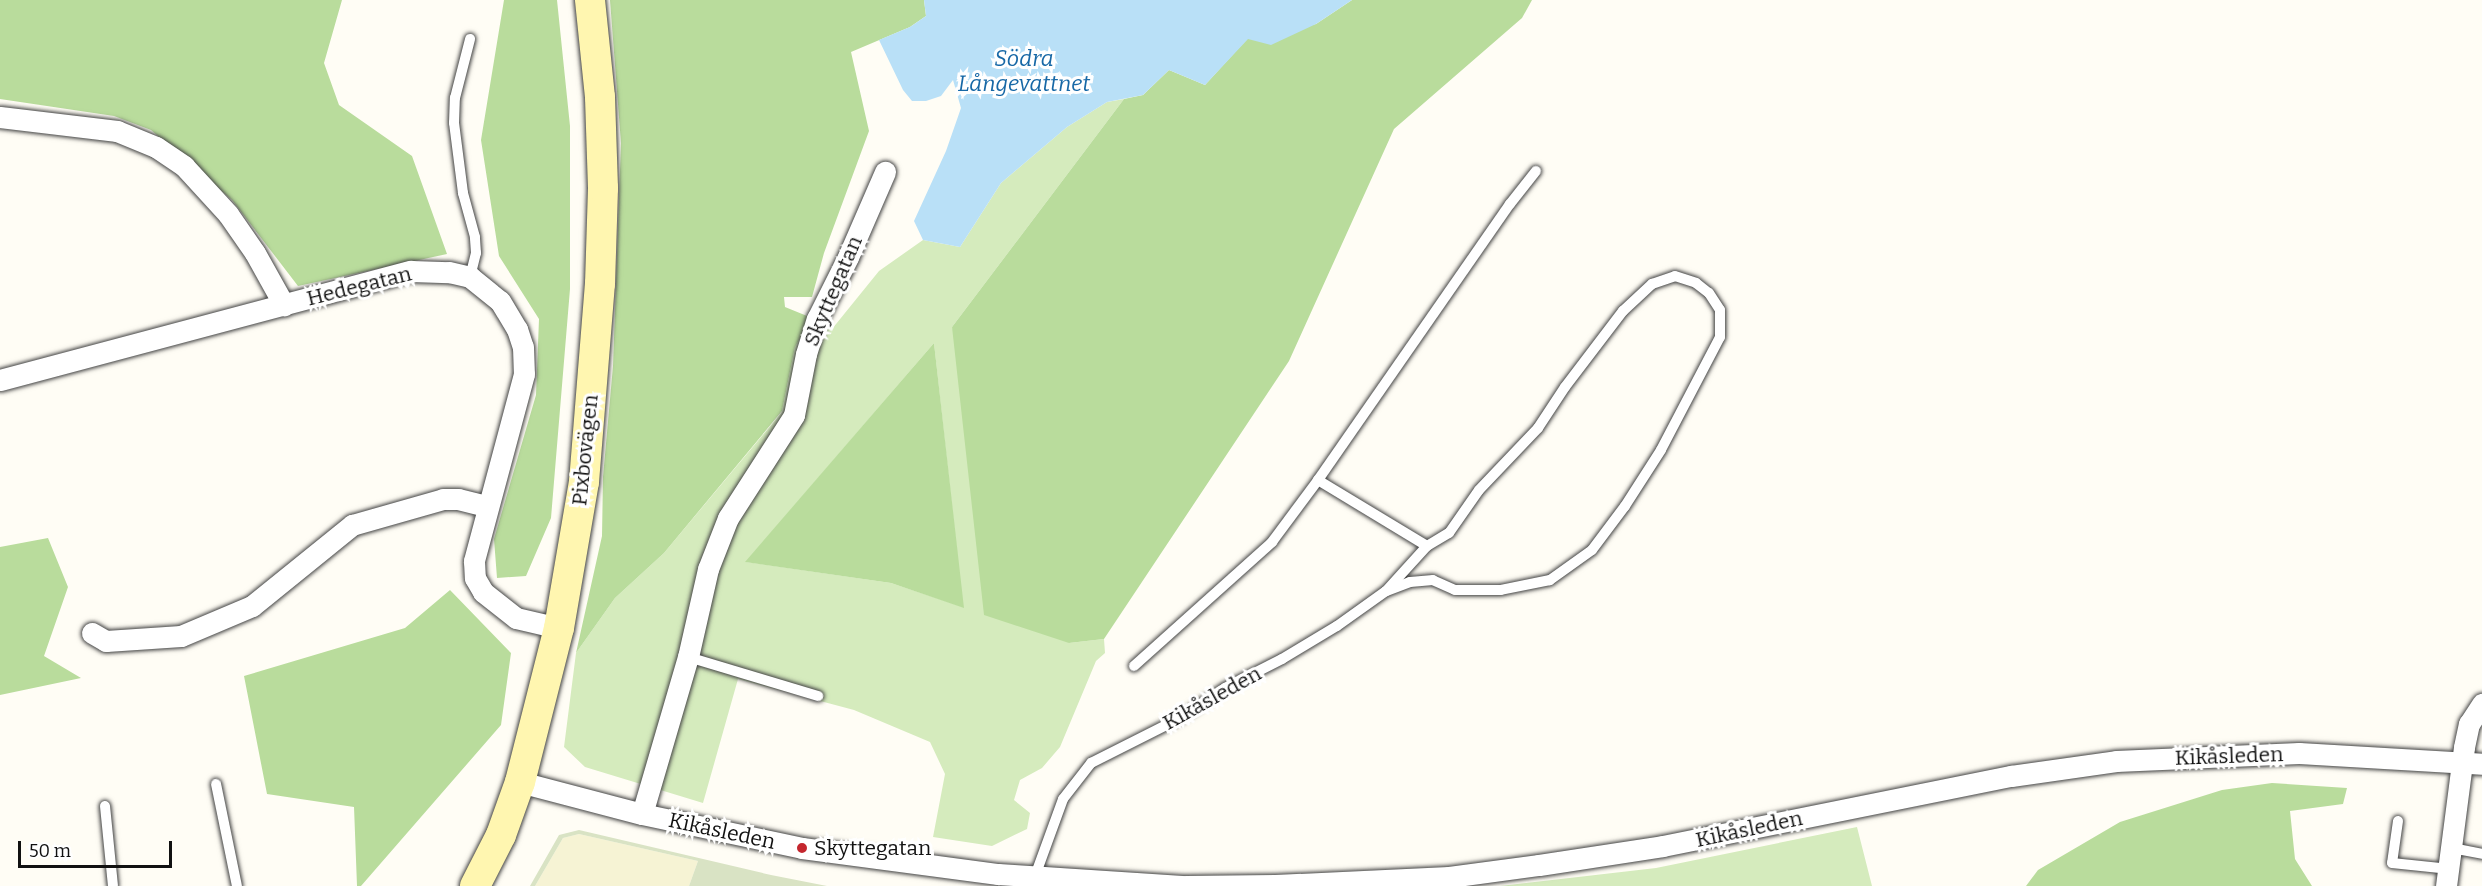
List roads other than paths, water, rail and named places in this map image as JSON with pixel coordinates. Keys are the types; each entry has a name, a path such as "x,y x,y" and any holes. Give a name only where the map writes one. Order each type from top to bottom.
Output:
{"street":[{"name":"Pixbovägen","path":"475,886 501,835 520,782 559,628 584,482 600,284 603,188 601,108 590,0"},
{"path":"0,117 117,131 156,147 184,166 228,214 255,253 284,305"},
{"name":"Skyttegatan","path":"642,814 688,657 708,569 728,518 794,415 806,354 817,319 848,257 885,172"},
{"name":"Hedegatan","path":"0,380 411,271 449,272 470,277 500,301 517,329 523,347 524,374 487,506 474,561 475,578 483,592 516,618 559,628"},
{"path":"92,633 106,641 181,636 252,606 352,525 443,499 458,499 487,506"},
{"path":"2448,878 2452,848 2472,762 2469,724 2482,704"},
{"name":"Kikåsleden","path":"520,782 642,814 802,848 885,861 1035,876 1186,886 1275,885 1449,877 1663,846 2011,776 2116,761 2299,753 2472,762"}],"lane":[{"path":"470,39 455,98 454,123 463,193 476,253 470,277"},
{"path":"1134,666 1272,542 1318,480 1510,204 1536,171"},
{"name":"Kikåsleden","path":"1035,876 1063,800 1091,763 1180,718 1225,688 1282,659 1337,626 1386,591 1427,546 1449,533 1479,490 1538,428 1576,371 1623,310 1652,284 1675,276 1696,283 1709,293 1720,310 1720,337 1661,450 1625,506 1592,550 1550,580 1501,590 1455,590 1433,580 1410,582 1386,591"},
{"path":"1318,480 1427,546"},
{"path":"688,657 818,696"},
{"path":"216,784 237,886"},
{"path":"105,806 113,886"},
{"path":"2398,821 2392,863 2448,878"},
{"path":"2452,848 2482,854"}],"water":[{"name":"Södra Långevattnet","path":"924,0 1352,0 1316,24 1271,45 1248,39 1205,85 1169,70 1143,95 1107,102 1067,127 1001,183 960,247 923,240 914,221 946,151 961,108 953,80 941,96 926,101 912,101 903,90 879,40 910,27 926,16"}],"place":[{"name":"Skyttegatan","path":"802,848"}]}
